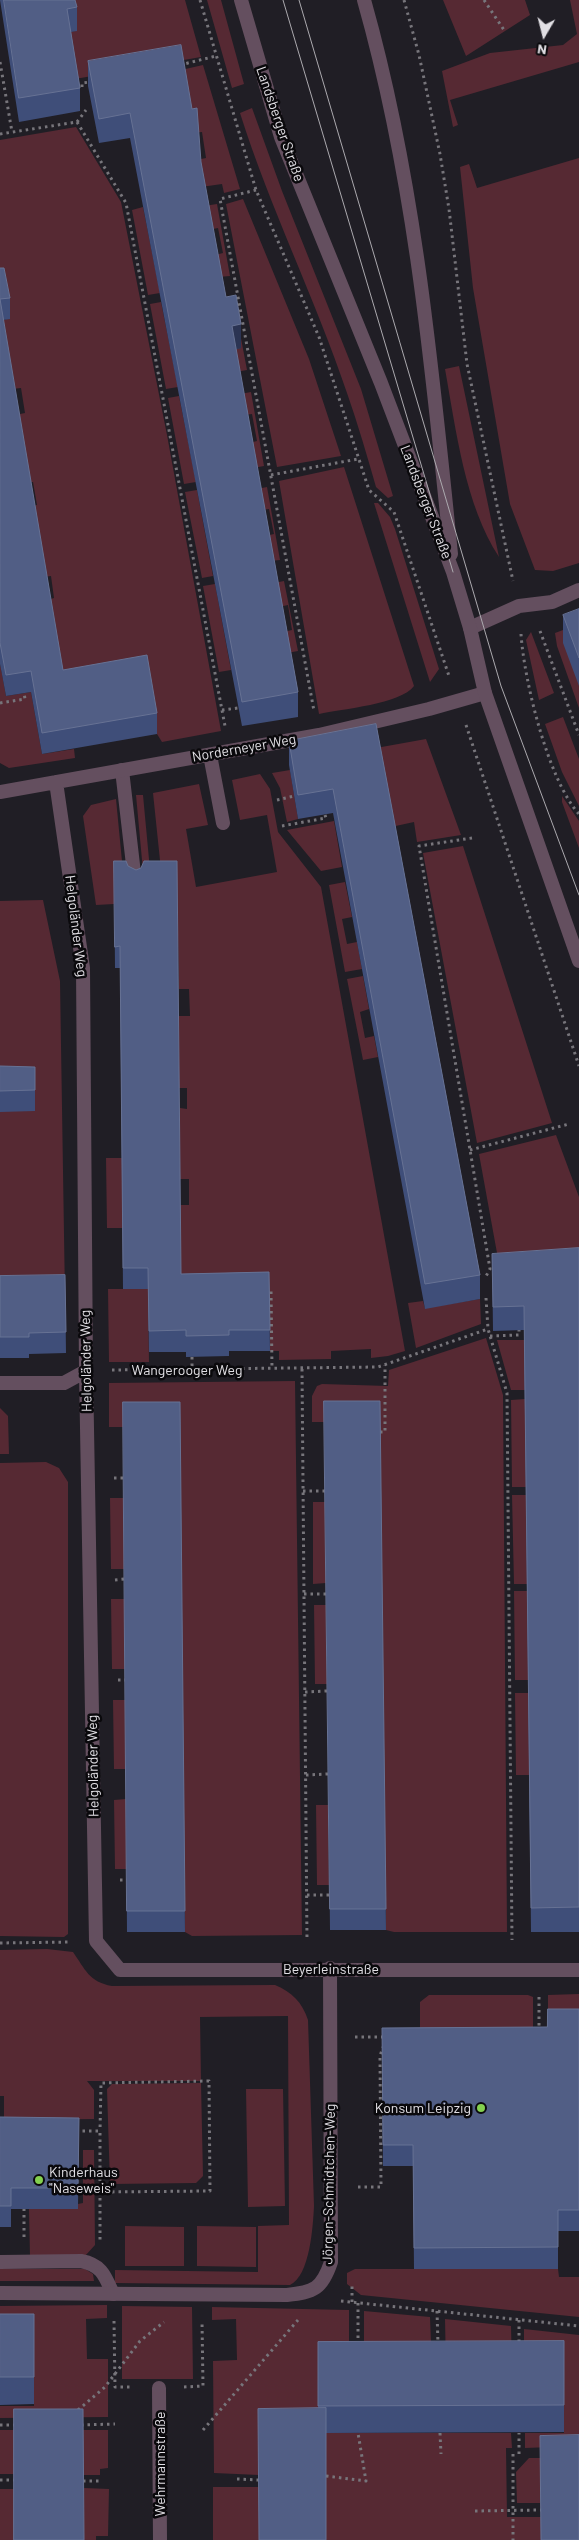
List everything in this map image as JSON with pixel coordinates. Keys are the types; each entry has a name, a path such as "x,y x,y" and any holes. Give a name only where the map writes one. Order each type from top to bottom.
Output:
{"street":[{"name":"Landsberger Straße","path":"241,0 281,136 453,572"},
{"name":"Landsberger Straße","path":"364,0 378,48 402,161 433,382 453,572"},
{"path":"453,572 470,628 485,693 579,961"},
{"path":"470,628 519,606 552,602 579,590"},
{"name":"Norderneyer Weg","path":"0,792 319,735 429,709 485,693"},
{"path":"210,755 223,823"},
{"path":"122,770 135,882"},
{"name":"Helgoländer Weg","path":"56,782 83,968 86,1371 96,1942"},
{"path":"0,1383 64,1383 86,1371"},
{"name":"Beyerleinstraße","path":"96,1942 120,1970 330,1968 579,1970"},
{"name":"Jörgen-Schmidtchen-Weg","path":"0,2293 201,2296 287,2295 308,2292 319,2286 327,2275 331,2262 330,1968"},
{"path":"0,2262 81,2261 93,2263 102,2271 113,2294"},
{"name":"Wehrmannstraße","path":"160,2388 160,2540"}],"path":[{"path":"200,0 256,190 320,337 368,490 394,512 579,1066"},
{"path":"404,0 419,55 440,154 449,209 467,364 519,606 522,645 540,729 560,781 579,814"},
{"path":"484,0 504,30"},
{"path":"179,65 216,56"},
{"path":"0,62 12,132"},
{"path":"82,87 82,83 92,81"},
{"path":"0,134 77,122 86,110"},
{"path":"77,122 126,202 226,734"},
{"path":"256,190 220,199 315,720"},
{"path":"271,475 358,459"},
{"path":"519,606 538,625 579,735"},
{"path":"0,704 25,699 24,693"},
{"path":"222,710 238,708"},
{"path":"277,800 294,796"},
{"path":"282,826 326,818 325,814"},
{"path":"472,838 419,846 490,1268 485,1278"},
{"path":"470,1150 569,1124"},
{"path":"490,1268 500,1268"},
{"path":"262,1290 271,1290 272,1369"},
{"path":"486,1298 488,1329 507,1393 512,1940"},
{"path":"487,1306 492,1306"},
{"path":"380,1432 385,1432 385,1364 488,1329"},
{"path":"490,1336 519,1335 519,1330"},
{"path":"192,1357 192,1370"},
{"name":"Wangerooger Weg","path":"86,1371 302,1369 378,1367 385,1364"},
{"path":"302,1369 307,1940"},
{"path":"303,1491 325,1491"},
{"path":"304,1594 326,1594"},
{"path":"305,1692 327,1691"},
{"path":"306,1775 328,1774"},
{"path":"307,1895 329,1895"},
{"path":"0,1943 71,1942"},
{"path":"539,1988 539,2031"},
{"path":"352,2187 381,2187 380,2056 387,2036 396,2036"},
{"path":"99,2192 210,2191 208,2081 101,2083 99,2192 102,2271"},
{"path":"73,2131 100,2131"},
{"path":"24,2209 24,2228"},
{"path":"352,2283 352,2302"},
{"path":"113,2294 115,2387 160,2388 203,2386 201,2296"},
{"path":"71,2416 105,2387 140,2341 201,2296"},
{"path":"334,2300 579,2326"},
{"path":"358,2303 358,2350"},
{"path":"437,2311 438,2352"},
{"path":"204,2430 304,2313"},
{"path":"519,2320 519,2353"},
{"path":"71,2425 115,2424"},
{"path":"0,2425 27,2425"},
{"path":"326,2476 366,2481 358,2433"},
{"path":"440,2433 441,2454"},
{"path":"519,2433 519,2454"},
{"path":"512,2454 513,2540"},
{"path":"237,2479 259,2480"},
{"path":"0,2480 14,2480"},
{"path":"83,2481 100,2481"},
{"path":"475,2511 541,2510"}],"shaded area":[{"path":"71,0 185,0 201,57 75,79 67,32 76,31"},
{"path":"207,0 221,0 244,84 232,88"},
{"path":"443,0 525,0 530,15 466,56"},
{"path":"570,0 579,0 579,62 450,100 458,125 453,127 442,71 490,53 563,45 577,34"},
{"path":"203,65 240,189 224,193 222,184 201,187 196,160 206,158 202,132 192,133 181,70"},
{"path":"252,108 282,191 361,389 393,496 388,498 376,487 355,416 334,358 252,148 240,113"},
{"path":"76,127 121,202 167,435 221,731 162,742 157,734 63,691 47,600 54,598 51,576 43,577 30,506 37,505 33,482 26,482 15,415 25,413 21,388 12,389 0,321 10,318 0,290 0,140"},
{"path":"579,158 579,563 553,571 535,570 510,504 473,288 460,167 469,164 477,188"},
{"path":"243,199 309,359 341,456 277,467 226,204"},
{"path":"217,204 230,276 218,277 215,255 223,253 218,228 208,230 204,206"},
{"path":"143,207 160,293 148,295 132,210"},
{"path":"233,296 247,370 236,372 232,350 240,348"},
{"path":"161,302 178,387 166,389 150,304"},
{"path":"459,366 499,557 487,536 478,514 463,466 445,369"},
{"path":"251,392 264,466 253,468 249,443 257,441 252,414 244,415 240,394"},
{"path":"179,396 196,482 184,484 168,398"},
{"path":"344,467 414,686 397,697 384,701 319,714 279,481"},
{"path":"267,487 280,560 270,561 265,536 274,534 269,509 261,510 257,489"},
{"path":"197,490 213,576 202,578 185,492"},
{"path":"374,503 378,503 390,517 395,529 439,669 430,682"},
{"path":"284,581 298,651 287,653 283,632 292,630 288,605 279,607 274,583"},
{"path":"215,584 231,670 219,672 203,586"},
{"path":"579,624 579,708 557,646 555,633"},
{"path":"531,632 554,693 539,700 526,640"},
{"path":"0,663 6,696 31,692 42,754 74,749 75,758 9,768 0,763"},
{"path":"563,717 579,759 579,806 562,772 545,724"},
{"path":"426,739 461,835 417,842 414,822 391,827 376,748"},
{"path":"290,770 298,819 287,822 280,788 272,773"},
{"path":"260,774 270,789 278,832 321,887 405,1351 388,1356 371,1358 371,1349 331,1351 331,1359 279,1360 279,1351 270,1351 269,1293 181,1295 180,1205 189,1205 189,1179 180,1179 180,1108 187,1109 187,1088 179,1088 179,1016 190,1016 189,989 179,989 177,882 161,870 153,793 199,784 208,825 186,829 196,887 277,872 267,815 240,820 232,780"},
{"path":"136,795 143,795 150,870 143,871"},
{"path":"562,796 579,821 579,848 562,802"},
{"path":"116,799 124,882 114,904 96,905 83,816 91,805"},
{"path":"334,821 342,867 321,871 287,830"},
{"path":"463,846 552,1123 477,1143 423,853"},
{"path":"345,882 352,917 342,919 347,944 357,942 362,969 345,972 329,885"},
{"path":"43,900 60,981 65,1297 0,1297 0,901"},
{"path":"363,976 369,1009 360,1012 365,1038 374,1036 378,1057 363,1060 347,979"},
{"path":"556,1135 579,1197 579,1259 499,1264 479,1154"},
{"path":"106,1158 122,1158 122,1228 107,1228"},
{"path":"108,1289 148,1289 149,1362 109,1362"},
{"path":"480,1299 481,1324 416,1348 408,1303 423,1301 425,1308"},
{"path":"486,1338 503,1395 507,1932 394,1932 386,1930 380,1416 356,1422 312,1422 312,1396 317,1386 322,1384 388,1386 389,1370"},
{"path":"497,1340 525,1340 525,1390 511,1390"},
{"path":"295,1381 302,1935 192,1936 185,1932 180,1424 124,1424 123,1427 109,1427 109,1383"},
{"path":"525,1399 527,1487 512,1487 511,1400"},
{"path":"0,1408 8,1416 9,1454 0,1454"},
{"path":"46,1462 59,1468 68,1482 68,1934 64,1937 0,1936 0,1463"},
{"path":"512,1495 527,1495 528,1584 514,1584"},
{"path":"110,1498 124,1498 124,1569 111,1569"},
{"path":"313,1502 325,1502 326,1583 313,1584"},
{"path":"514,1591 528,1591 528,1680 515,1680"},
{"path":"111,1599 125,1599 125,1669 112,1669"},
{"path":"314,1605 326,1605 327,1684 315,1684"},
{"path":"515,1693 529,1693 529,1775 516,1775"},
{"path":"113,1700 126,1700 126,1769 114,1769"},
{"path":"126,1799 127,1869 115,1869 114,1800"},
{"path":"316,1805 328,1805 329,1885 317,1885"},
{"path":"47,1949 73,1952 88,1974 104,1984 112,1986 275,1985 291,1994 303,2008 308,2020 314,2206 309,2250 302,2272 297,2280 290,2285 115,2283 115,2270 258,2272 258,2226 289,2225 288,2016 200,2017 201,2081 87,2081 94,2090 94,2119 4,2120 4,2096 0,2096 0,1950"},
{"path":"579,1994 579,2030 548,2030 548,1995"},
{"path":"429,1995 528,1995 533,1997 533,2048 420,2039 420,2002"},
{"path":"201,2083 203,2176 196,2183 110,2184 107,2089 112,2084"},
{"path":"246,2089 283,2089 285,2206 248,2207"},
{"path":"83,2150 94,2150 95,2245 85,2256 30,2257 29,2209 78,2209 78,2204 83,2203"},
{"path":"125,2226 184,2227 184,2266 125,2266"},
{"path":"197,2226 256,2227 256,2267 197,2266"},
{"path":"0,2269 85,2269 93,2274 94,2281 0,2281"},
{"path":"355,2269 558,2269 559,2277 579,2277 579,2317 361,2295 347,2284 347,2273"},
{"path":"107,2305 107,2318 86,2319 87,2359 108,2359 108,2417 0,2418 0,2406 34,2406 33,2342 0,2342 0,2306"},
{"path":"122,2306 192,2307 193,2379 122,2379"},
{"path":"212,2307 349,2310 349,2369 318,2433 259,2475 214,2473 213,2361 237,2360 236,2319 212,2320"},
{"path":"364,2311 430,2317 432,2369 364,2370"},
{"path":"445,2319 511,2326 512,2369 446,2369"},
{"path":"524,2329 579,2335 579,2446 525,2448 525,2433 564,2433 564,2369 524,2369"},
{"path":"0,2430 108,2430 108,2468 100,2469 100,2475 83,2475 83,2437 14,2437 14,2474 0,2474"},
{"path":"325,2433 511,2433 512,2448 506,2448 507,2517 541,2517 541,2540 326,2540"},
{"path":"529,2458 579,2458 541,2464 540,2503 517,2503 516,2472"},
{"path":"213,2487 259,2487 259,2540 213,2540"},
{"path":"84,2488 109,2489 108,2536 96,2536 96,2540 84,2540"},
{"path":"0,2489 14,2489 14,2540 0,2540"}],"building":[{"path":"4,0 75,0 77,7 67,9 80,88 19,98"},
{"path":"181,45 192,109 197,108 201,162 226,297 236,295 241,324 232,326 298,692 242,702 130,113 99,119 88,61"},
{"path":"0,268 4,268 10,298 0,299"},
{"path":"0,299 63,670 147,655 157,713 42,733 31,671 6,675 0,643"},
{"path":"579,609 579,658 563,615"},
{"path":"376,724 480,1275 425,1284 333,789 298,795 289,741"},
{"path":"114,861 126,861 128,866 136,870 141,868 144,861 177,861 181,1274 269,1272 270,1330 229,1330 229,1335 186,1336 186,1330 149,1331 148,1268 123,1268 120,946 115,947"},
{"path":"0,1066 35,1067 35,1090 0,1091"},
{"path":"579,1248 579,1907 531,1908 524,1306 493,1307 492,1254"},
{"path":"65,1275 66,1332 29,1333 29,1337 0,1337 0,1276"},
{"path":"324,1401 380,1401 386,1909 330,1909"},
{"path":"123,1402 180,1402 185,1911 127,1911"},
{"name":"Konsum Leipzig","path":"548,2009 579,2009 579,2210 558,2210 558,2247 414,2248 413,2145 383,2145 382,2028 547,2027"},
{"name":"Kinderhaus \"Naseweis\"","path":"0,2117 79,2118 78,2188 11,2188 11,2206 0,2206"},
{"path":"0,2314 34,2314 34,2377 0,2377"},
{"path":"564,2341 564,2405 318,2406 318,2342"},
{"path":"326,2408 326,2540 259,2540 258,2409"},
{"path":"14,2409 83,2409 84,2540 14,2540"},
{"path":"579,2435 579,2540 541,2540 540,2436"}],"tram line":[{"path":"283,0 453,572"},
{"path":"299,0 501,686 579,895"}],"place":[{"name":"Konsum Leipzig","path":"481,2108"},
{"name":"Kinderhaus \"Naseweis\"","path":"39,2180"}]}
